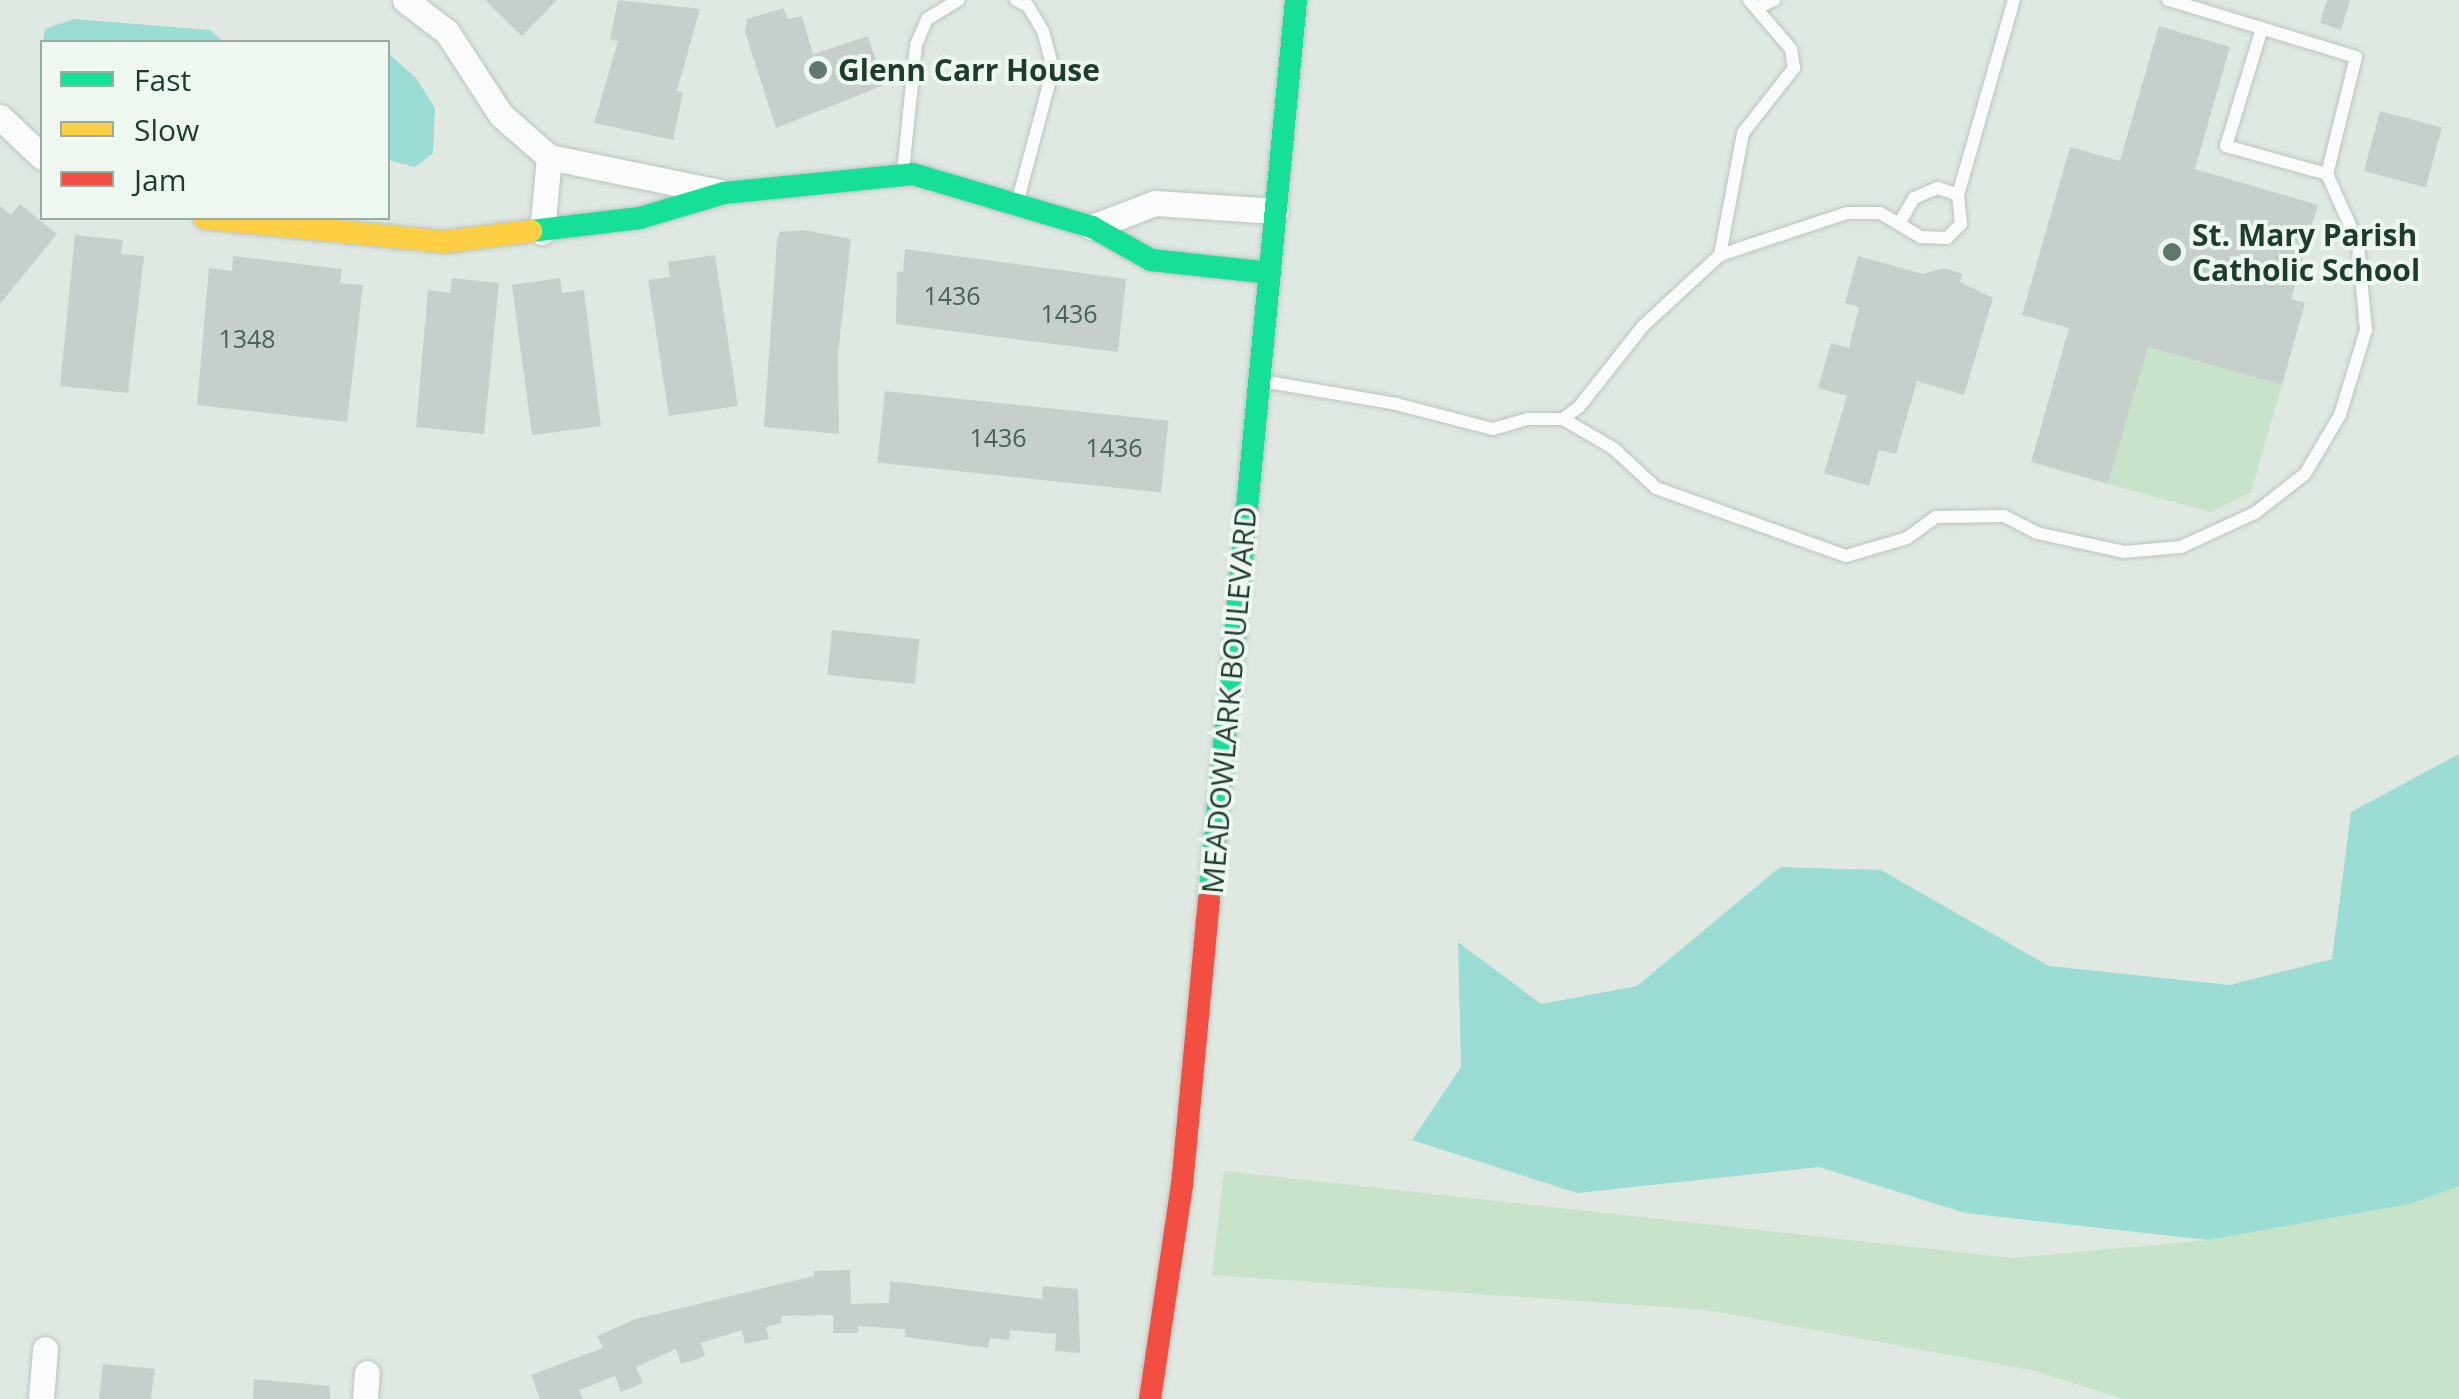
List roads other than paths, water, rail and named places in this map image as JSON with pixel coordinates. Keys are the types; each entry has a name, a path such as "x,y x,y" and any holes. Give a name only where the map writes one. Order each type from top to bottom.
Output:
{"street":[{"path":"405,0 448,32 501,115 549,157 724,193"},
{"name":"MEADOWLARK BOULEVARD","path":"1150,1399 1182,1185 1296,0"},
{"path":"0,117 40,154"},
{"path":"542,232 549,157"},
{"path":"225,220 444,242 640,218 724,193 902,174 1092,227 1151,260 1270,273"},
{"path":"1092,227 1155,204 1276,211"},
{"path":"40,1399 46,1349"}],"lane":[{"path":"902,174 916,45 927,19 959,0"},
{"path":"1016,0 1028,6 1044,32 1053,69 1016,207"},
{"path":"1720,255 1743,133 1794,68 1791,49 1753,4 1774,0"},
{"path":"1564,419 1643,326 1720,255 1847,214 1880,213 1921,237 1947,238 1961,224 1958,195 2014,0"},
{"path":"1260,381 1396,404 1493,430 1528,419 1564,419 1613,448 1656,488 1846,556 1907,538 1936,517 2004,516 2036,533 2124,552 2181,548 2255,514 2305,474 2340,415 2366,330 2358,243 2328,174 2356,57 2168,0"},
{"path":"2262,28 2226,146 2328,174"},
{"path":"1898,224 1914,198 1938,188 1958,195"}],"water":[{"path":"74,19 210,30 222,40 43,40 45,29"},
{"path":"390,55 416,78 435,108 433,153 415,167 390,161"},
{"path":"2459,754 2459,1186 2410,1204 2208,1240 1965,1213 1819,1167 1577,1193 1412,1140 1461,1067 1458,942 1541,1004 1637,986 1780,867 1881,870 2049,966 2230,985 2332,959 2351,812"}],"place":[{"name":"Glenn Carr House","path":"818,70"},
{"name":"St. Mary Parish Catholic School","path":"2172,252"}]}
